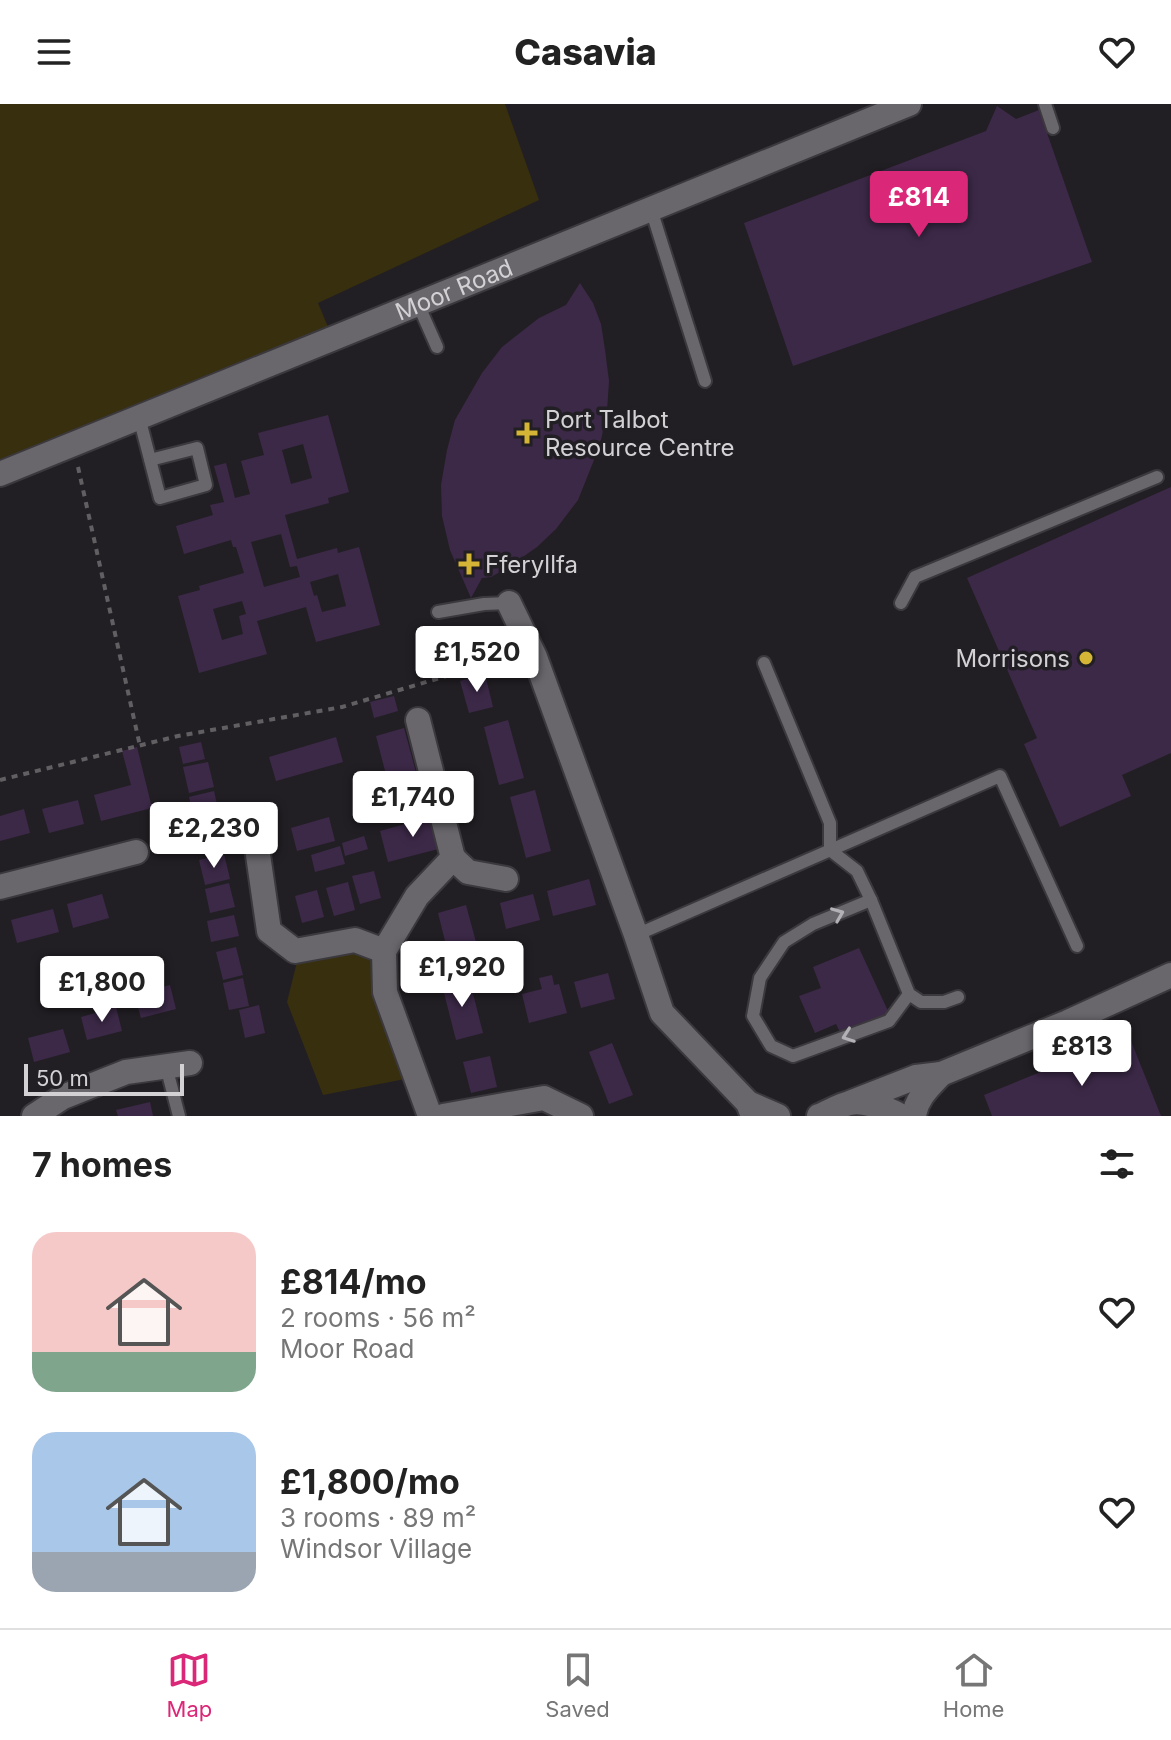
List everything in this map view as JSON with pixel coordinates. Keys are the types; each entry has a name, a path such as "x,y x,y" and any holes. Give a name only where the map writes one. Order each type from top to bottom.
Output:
{"street":[{"name":"Moor Road","path":"0,474 909,104"},
{"path":"509,603 529,645 662,1013 750,1109 778,1116"},
{"path":"418,720 453,858 468,872 506,879"},
{"path":"254,827 269,931 295,951 355,940 384,951"},
{"path":"0,887 136,852"},
{"path":"430,1116 385,992 384,951 417,896 453,858"},
{"path":"819,1116 916,1077 941,1074 1068,1022 1171,975"},
{"path":"34,1116 63,1097 126,1072 178,1065"},
{"path":"914,1116 922,1094 941,1074"},
{"path":"443,1116 544,1098 581,1116"},
{"path":"852,1102 891,1110 901,1116"}],"lane":[{"path":"1045,104 1053,128"},
{"path":"651,209 705,381"},
{"path":"418,304 437,347"},
{"path":"139,417 150,460 160,498 206,485 197,448 150,460"},
{"path":"901,603 915,577 1157,477"},
{"path":"438,612 509,603"},
{"path":"764,663 830,823 830,850"},
{"path":"636,935 1000,776 1077,946"},
{"path":"830,850 857,871 909,994 921,1002 944,1002 958,997"},
{"path":"871,900 813,924 784,942 760,978 753,1016 771,1046 793,1056 889,1021 909,994"},
{"path":"178,1065 179,1116"}],"path":[{"path":"74,444 140,746"},
{"path":"0,780 178,736 342,707 470,669 529,645"}],"shaded area":[{"path":"0,104 505,104 539,200 318,303 333,339 0,474"},
{"path":"350,952 375,961 374,998 405,1079 323,1095 287,1002 297,962"}],"building":[{"path":"997,106 1016,119 1039,110 1092,262 793,366 744,223 986,131"},
{"name":"Port Talbot Resource Centre","path":"580,283 593,303 601,324 609,381 600,445 578,500 556,529 507,568 491,577 482,578 471,598 450,550 442,516 441,485 455,420 482,373 502,347 539,318 566,305"},
{"path":"328,415 349,492 328,498 329,503 285,515 297,559 337,548 338,553 359,547 380,625 316,642 306,607 257,621 267,654 199,673 178,596 200,590 199,586 244,573 231,540 184,554 176,526 213,515 210,505 224,502 214,466 226,463 235,498 250,494 241,461 264,455 258,433","holes":["303,444 312,478 291,484 282,450","281,534 290,567 297,566 300,577 264,587 251,542","338,574 346,606 322,612 310,582","242,601 246,614 239,616 243,634 222,640 213,609"]},
{"name":"Morrisons","path":"1171,487 1171,753 1122,775 1131,796 1060,827 1024,744 1037,738 967,578"},
{"path":"485,674 493,707 469,713 460,681"},
{"path":"394,696 398,711 374,718 370,702"},
{"path":"508,720 524,778 499,785 484,727"},
{"path":"404,728 420,787 391,794 376,736"},
{"path":"336,737 343,762 276,781 269,757"},
{"path":"201,742 205,759 183,764 179,747"},
{"path":"137,747 152,808 101,821 94,795 131,785 122,751"},
{"path":"208,762 214,787 189,793 183,767"},
{"path":"535,790 551,851 526,858 510,797"},
{"path":"214,791 219,813 194,819 189,797"},
{"path":"78,800 84,824 49,833 42,809"},
{"path":"24,809 30,833 0,841 0,816"},
{"path":"437,815 446,847 388,862 380,831"},
{"path":"329,817 335,841 297,851 291,828"},
{"path":"364,836 368,849 345,856 342,843"},
{"path":"340,846 345,864 315,872 311,855"},
{"path":"224,854 230,879 205,885 199,860"},
{"path":"374,871 381,898 360,904 352,876"},
{"path":"589,879 596,905 553,916 547,891"},
{"path":"348,882 355,910 334,916 326,888"},
{"path":"229,883 235,907 210,913 205,889"},
{"path":"317,890 324,917 302,923 295,896"},
{"path":"102,894 109,918 73,928 67,904"},
{"path":"533,894 540,920 506,929 500,903"},
{"path":"466,905 480,957 451,965 438,913"},
{"path":"53,909 59,932 17,943 11,920"},
{"path":"234,915 239,936 211,942 207,921"},
{"path":"236,947 243,975 223,980 216,952"},
{"path":"859,948 893,1022 845,1042 836,1024 815,1033 799,996 821,988 813,967"},
{"path":"608,973 615,999 581,1008 574,982"},
{"path":"552,975 554,985 559,984 567,1013 529,1023 522,994 542,989 539,978"},
{"path":"243,978 249,1006 229,1010 223,983"},
{"path":"469,978 483,1033 456,1040 442,985"},
{"path":"170,985 176,1009 141,1018 134,994"},
{"path":"259,1005 265,1033 245,1038 239,1010"},
{"path":"116,1007 122,1031 87,1040 81,1017"},
{"path":"63,1029 70,1052 34,1062 28,1038"},
{"path":"1129,1036 1161,1116 992,1116 984,1095"},
{"path":"612,1043 633,1095 609,1104 589,1052"},
{"path":"490,1056 497,1087 471,1093 463,1062"},
{"path":"150,1102 153,1116 118,1116 116,1110"}],"place":[{"name":"Port Talbot Resource Centre","path":"527,433"},
{"name":"Fferyllfa","path":"469,564"},
{"name":"Morrisons","path":"1086,658"}]}
